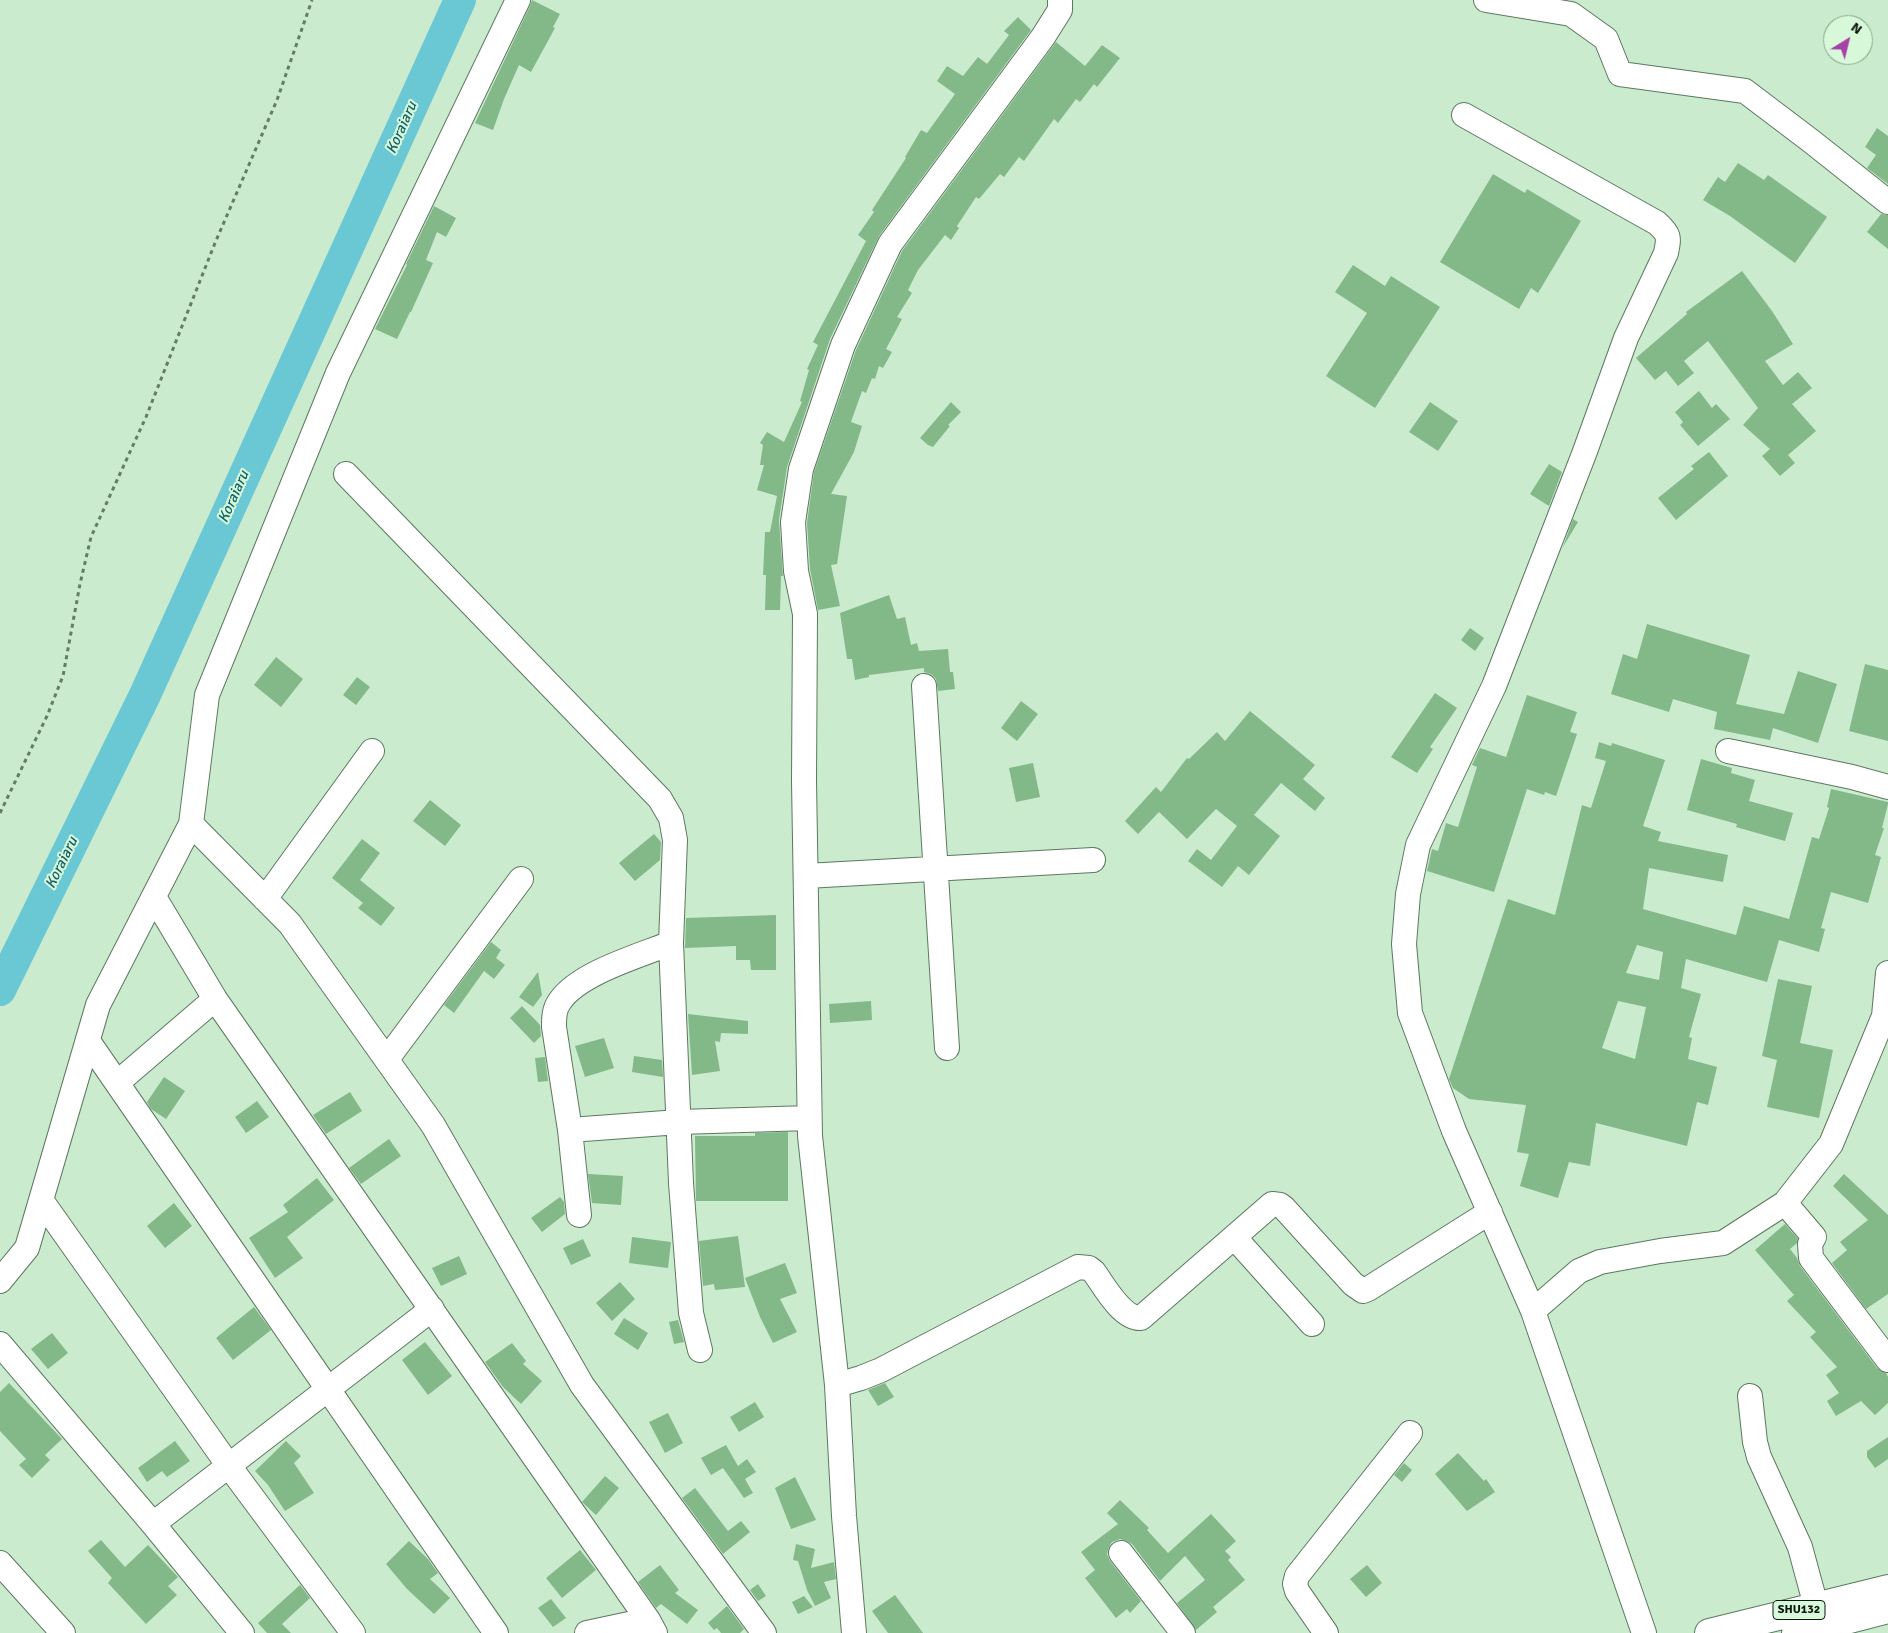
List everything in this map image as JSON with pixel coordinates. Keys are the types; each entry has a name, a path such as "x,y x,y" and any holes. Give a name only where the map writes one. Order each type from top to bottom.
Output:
{"main road":[{"name":"SHU132","path":"1710,1633 1888,1589"},
{"name":"SHU132","path":"1796,1633 1888,1609"}],"street":[{"path":"0,1281 27,1248 98,1005 192,824 207,695 338,373 518,0"},
{"path":"854,1633 844,1516 837,1385 809,1118 805,614 796,571 793,522 801,469 843,345 890,244 1042,37 1060,10 1060,0"},
{"path":"1486,0 1571,14 1606,39 1620,74 1745,91 1888,202"},
{"path":"1464,114 1657,224 1667,232 1668,239 1666,253 1626,338 1584,454 1494,686 1418,845 1408,894 1404,944 1410,1013 1454,1131 1533,1311 1644,1633"},
{"path":"346,474 660,799 671,818 675,840 671,943 681,1182 692,1313 700,1350"},
{"path":"924,686 947,1048"},
{"path":"265,899 372,751"},
{"path":"1728,751 1852,777 1888,787"},
{"path":"192,824 290,924 433,1124 582,1385 764,1633"},
{"path":"806,876 1093,860"},
{"path":"386,1059 521,879"},
{"path":"154,897 216,999 651,1627 587,1633"},
{"path":"579,1215 570,1130 554,1027 554,1014 559,1002 579,982 671,943"},
{"path":"1533,1311 1579,1271 1600,1262 1660,1251 1723,1243 1785,1202 1831,1144 1884,1016 1888,973"},
{"path":"117,1083 216,999"},
{"path":"88,1041 496,1633"},
{"path":"570,1130 678,1122 809,1118"},
{"path":"41,1200 229,1466 352,1633"},
{"path":"1785,1202 1814,1237 1810,1244 1811,1258 1888,1360"},
{"path":"837,1385 881,1370 1078,1267 1089,1268 1094,1272 1123,1311 1135,1318 1141,1318 1272,1204 1280,1204 1353,1284 1362,1291 1490,1212"},
{"path":"1234,1238 1312,1324"},
{"path":"153,1524 432,1310"},
{"path":"3,1357 153,1524 242,1633"},
{"path":"1750,1396 1755,1442 1759,1458 1800,1547 1816,1606"},
{"path":"1326,1633 1297,1591 1295,1584 1297,1576 1410,1433"},
{"path":"1121,1553 1183,1633"},
{"path":"0,1563 63,1633"}],"path":[{"path":"0,813 63,676 80,584 91,537 146,417 214,243 277,100 312,0"}],"building":[{"path":"532,0 560,14 553,27 555,28 531,72 519,65 493,130 475,123"},
{"path":"1018,17 1031,30 879,236 830,339 787,467 779,520 783,576 781,576 780,610 765,610 766,575 763,575 765,532 770,532 777,496 757,490 764,465 760,465 763,445 760,443 767,432 784,442 802,402 800,401 809,370 807,369 818,345 813,342 866,241 858,235 874,212 872,210 906,158 921,130 927,133 955,94 937,81 947,66 963,76 978,57 987,64 1009,35 1004,31"},
{"path":"1056,42 1085,66 1102,45 1120,58 1097,87 1094,84 1080,102 1076,99 1058,123 1054,119 1024,161 1019,157 1004,177 1000,174 979,199 976,197 957,226 959,228 951,240 945,235 918,270 908,290 912,293 897,317 902,319 886,349 892,352 883,368 879,366 875,379 872,378 866,393 862,391 851,422 862,426 854,452 831,494 847,496 837,564 831,565 840,606 818,610 810,569 807,523 814,472 856,350 902,251"},
{"path":"1877,128 1888,136 1888,184 1867,168 1876,155 1865,147"},
{"path":"1738,163 1764,180 1768,175 1827,217 1795,263 1730,216 1703,200 1718,177 1725,182"},
{"path":"1493,174 1525,193 1527,189 1581,221 1538,293 1531,288 1519,309 1440,262"},
{"path":"434,206 456,218 446,237 437,232 426,260 433,263 397,339 375,329"},
{"path":"1881,214 1888,215 1888,249 1867,232"},
{"path":"1353,265 1385,286 1391,276 1440,307 1375,408 1326,376 1367,313 1335,292"},
{"path":"1742,271 1772,311 1793,344 1765,361 1783,385 1798,372 1812,388 1792,404 1816,431 1788,455 1795,463 1780,476 1762,456 1770,449 1743,425 1758,408 1708,341 1684,361 1694,373 1678,386 1666,371 1655,380 1636,358 1687,314 1686,312"},
{"path":"1699,391 1712,408 1716,404 1730,419 1698,446 1680,425 1683,422 1675,412"},
{"path":"951,402 961,412 948,425 950,426 933,447 928,445 920,438"},
{"path":"1430,402 1458,421 1438,451 1409,432"},
{"path":"1709,452 1728,476 1676,520 1658,498 1694,469 1691,466"},
{"path":"1549,464 1562,472 1549,506 1530,494"},
{"path":"1573,519 1578,522 1563,547"},
{"path":"889,595 897,619 905,617 911,645 917,643 919,651 948,649 950,672 953,672 955,689 938,691 936,679 931,674 924,672 924,668 869,675 869,677 855,680 852,659 847,659 840,613"},
{"path":"1647,624 1750,655 1736,704 1784,714 1798,671 1837,684 1818,743 1773,728 1770,740 1714,729 1717,712 1673,699 1669,712 1611,694 1623,654 1637,659"},
{"path":"1470,628 1484,638 1475,651 1461,640"},
{"path":"276,657 303,679 281,707 254,685"},
{"path":"1865,664 1888,670 1888,741 1849,731"},
{"path":"357,677 370,687 356,705 343,695"},
{"path":"1435,693 1457,708 1430,747 1433,749 1417,773 1391,757"},
{"path":"1527,695 1577,712 1570,732 1577,734 1556,796 1545,792 1544,795 1527,789 1494,892 1427,871 1432,849 1438,851 1446,823 1458,827 1477,767 1472,765 1480,748 1506,757"},
{"path":"1021,701 1038,714 1017,741 1001,728"},
{"path":"1250,711 1315,765 1303,779 1325,798 1315,811 1281,783 1254,815 1280,836 1249,875 1238,866 1222,887 1188,861 1197,849 1211,860 1237,826 1216,809 1187,839 1159,812 1138,834 1125,821 1156,787 1161,792 1187,758 1189,759 1217,732 1225,741"},
{"path":"1599,742 1611,746 1612,743 1665,760 1643,826 1661,832 1658,841 1728,855 1723,882 1649,868 1643,909 1736,935 1744,906 1789,919 1812,837 1819,839 1829,808 1827,807 1831,789 1888,802 1888,804 1882,828 1884,828 1875,855 1881,857 1868,903 1831,892 1821,928 1825,929 1819,952 1779,940 1767,982 1686,959 1681,988 1701,994 1689,1037 1692,1038 1688,1059 1717,1067 1708,1105 1697,1102 1687,1146 1596,1123 1590,1166 1569,1162 1558,1198 1520,1186 1529,1154 1517,1152 1526,1105 1469,1099 1453,1088 1449,1079 1508,899 1555,915 1582,805 1591,808 1606,761 1595,758","holes":["1637,945 1663,952 1659,980 1626,973","1618,1001 1646,1007 1635,1059 1602,1048"]},
{"path":"1701,759 1732,768 1731,773 1755,780 1749,801 1793,813 1785,841 1736,827 1737,824 1687,810"},
{"path":"1033,763 1040,797 1016,802 1009,768"},
{"path":"430,800 461,825 445,846 413,821"},
{"path":"654,834 661,842 660,860 635,881 619,863"},
{"path":"362,839 380,853 360,880 395,908 381,926 358,908 363,903 332,878"},
{"path":"776,915 776,970 751,970 750,960 736,960 736,946 685,948 686,918"},
{"path":"491,942 501,950 496,958 505,965 494,979 484,971 454,1013 444,1005"},
{"path":"538,972 542,995 533,1007 519,997"},
{"path":"1778,979 1812,986 1800,1043 1833,1050 1819,1118 1767,1107 1777,1060 1762,1056"},
{"path":"871,1001 872,1020 830,1023 829,1004"},
{"path":"522,1006 540,1025 541,1036 534,1043 510,1018"},
{"path":"688,1014 748,1021 748,1034 721,1033 720,1042 715,1041 720,1071 692,1075"},
{"path":"604,1038 614,1068 585,1077 575,1046"},
{"path":"634,1056 662,1060 663,1077 632,1072"},
{"path":"545,1057 548,1081 538,1082 535,1058"},
{"path":"164,1077 185,1091 166,1119 151,1109 147,1102"},
{"path":"350,1092 362,1111 326,1134 313,1115"},
{"path":"257,1101 269,1117 246,1133 235,1117"},
{"path":"788,1132 788,1201 696,1201 695,1136 755,1136 755,1133"},
{"path":"389,1139 401,1156 361,1184 349,1168"},
{"path":"588,1174 623,1176 621,1205 592,1203"},
{"path":"1844,1174 1888,1215 1888,1294 1866,1309 1832,1263 1847,1250 1840,1242 1868,1220 1833,1186"},
{"path":"317,1178 334,1200 287,1237 303,1258 275,1278 249,1238 288,1212 283,1205"},
{"path":"560,1197 564,1202 565,1214 542,1232 531,1218"},
{"path":"174,1203 192,1226 165,1248 147,1226"},
{"path":"1785,1224 1798,1239 1797,1243 1790,1249 1800,1266 1877,1368 1886,1373 1888,1377 1888,1403 1875,1415 1861,1401 1836,1416 1827,1401 1839,1393 1826,1375 1837,1367 1810,1337 1816,1332 1787,1301 1794,1295 1755,1250"},
{"path":"738,1236 745,1287 715,1290 714,1284 703,1286 699,1241"},
{"path":"632,1237 671,1242 668,1268 629,1263"},
{"path":"583,1239 591,1256 571,1265 563,1248"},
{"path":"459,1256 467,1274 441,1286 432,1268"},
{"path":"785,1263 797,1293 780,1299 797,1332 773,1343 760,1317 745,1278"},
{"path":"620,1282 635,1299 612,1321 596,1303"},
{"path":"254,1307 271,1330 233,1360 216,1338"},
{"path":"624,1318 648,1333 638,1350 614,1334"},
{"path":"678,1320 684,1342 674,1344 669,1322"},
{"path":"52,1333 68,1353 48,1369 31,1349"},
{"path":"425,1342 452,1376 428,1395 402,1360"},
{"path":"512,1343 526,1361 523,1364 542,1381 521,1404 503,1387 485,1362"},
{"path":"9,1383 62,1439 45,1455 50,1460 32,1478 19,1465 26,1459 0,1431 0,1392"},
{"path":"885,1383 894,1397 878,1406 868,1390"},
{"path":"755,1402 764,1417 739,1432 730,1417"},
{"path":"668,1413 683,1443 665,1453 649,1422"},
{"path":"1888,1437 1888,1459 1875,1468 1867,1457 1867,1451"},
{"path":"175,1441 190,1461 167,1477 162,1471 147,1482 138,1468"},
{"path":"286,1441 301,1456 294,1463 314,1493 285,1511 268,1485 255,1471"},
{"path":"726,1445 738,1466 747,1459 756,1472 745,1479 753,1493 744,1498 723,1468 711,1475 701,1458"},
{"path":"1458,1453 1484,1481 1486,1479 1495,1492 1467,1511 1435,1474"},
{"path":"1404,1463 1412,1470 1402,1482 1394,1475"},
{"path":"605,1476 619,1488 596,1515 582,1502"},
{"path":"795,1477 816,1520 791,1529 775,1488"},
{"path":"695,1488 728,1531 741,1521 750,1532 723,1554 682,1498"},
{"path":"1120,1500 1149,1528 1147,1530 1168,1553 1211,1514 1236,1541 1225,1551 1231,1557 1228,1560 1245,1580 1213,1607 1217,1612 1196,1630 1177,1603 1205,1580 1185,1556 1160,1581 1132,1544 1120,1539 1112,1542 1107,1554 1110,1561 1141,1601 1130,1613 1127,1609 1116,1618 1085,1578 1095,1570 1081,1552 1118,1524 1107,1513"},
{"path":"101,1540 125,1567 148,1545 178,1577 168,1586 177,1595 146,1624 108,1583 112,1578 88,1551"},
{"path":"409,1541 428,1559 438,1573 430,1579 450,1598 434,1614 407,1589 386,1564"},
{"path":"796,1544 815,1549 811,1568 834,1562 836,1579 824,1582 831,1598 815,1606 807,1590 798,1561 793,1560"},
{"path":"580,1550 596,1570 562,1598 546,1578"},
{"path":"660,1565 679,1590 675,1593 698,1610 687,1624 661,1604 656,1608 638,1582"},
{"path":"1367,1565 1382,1583 1366,1597 1350,1579"},
{"path":"758,1584 766,1596 758,1601 750,1590"},
{"path":"300,1585 310,1598 282,1624 291,1633 267,1633 258,1623"},
{"path":"895,1595 923,1633 888,1633 872,1611"},
{"path":"804,1596 813,1607 798,1614 792,1602"},
{"path":"551,1599 566,1618 553,1627 538,1608"},
{"path":"727,1606 744,1629 740,1633 721,1633 717,1628 714,1630 708,1623"}],"waterway":[{"name":"Koraiaru","path":"0,990 144,697 460,0"}]}
